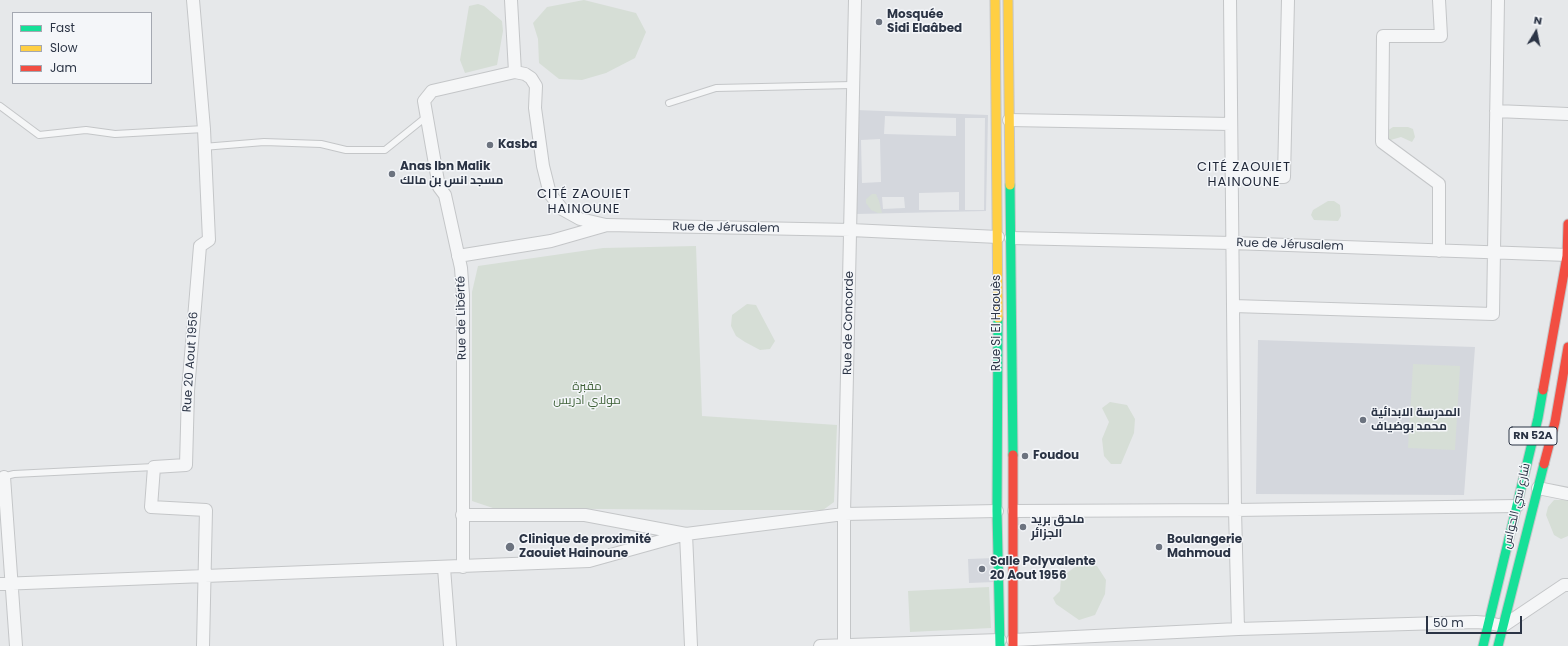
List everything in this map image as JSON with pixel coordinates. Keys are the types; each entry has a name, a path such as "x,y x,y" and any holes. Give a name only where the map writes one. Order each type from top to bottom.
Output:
{"street":[{"name":"Rue 20 Aout 1956","path":"154,466 186,465 188,391 200,246 209,240 203,147 204,130 193,0"},
{"path":"511,0 516,72 525,74 532,78 536,86 535,108 543,166 550,194 562,209 580,219 607,225"},
{"name":"Rue de Concorde","path":"844,645 844,514 851,230 852,84 855,0"},
{"name":"Rue Si El Haouès","path":"995,0 998,237 997,511 1000,643"},
{"name":"Rue Si El Haouès","path":"1008,0 1014,511 1013,643"},
{"path":"1230,0 1235,510 1238,629"},
{"path":"1232,177 1284,178 1288,0"},
{"path":"1439,251 1439,184 1382,142 1383,36 1441,36 1440,0"},
{"path":"1233,306 1493,314 1498,0"},
{"name":"Rue de Libérté","path":"463,566 463,295 461,268 445,195 438,187 424,101 432,91 516,72"},
{"path":"1496,111 1568,114"},
{"path":"1009,120 1231,124"},
{"name":"شارع سي الحواس","path":"1483,646 1538,418 1567,255 1568,224"},
{"name":"Rue de Jérusalem","path":"458,256 551,241 607,225 851,230 998,237"},
{"path":"998,237 1011,238"},
{"name":"Rue de Jérusalem","path":"1011,238 1232,243 1567,255"},
{"name":"شارع سي الحواس","path":"1498,646 1555,422 1564,393 1568,347"},
{"path":"154,466 151,507 206,510 203,646"},
{"path":"2,477 6,584 16,646"},
{"path":"1538,488 1568,494"},
{"path":"6,584 589,562 686,534 844,514 1517,506"},
{"path":"462,515 585,514 686,534"},
{"path":"686,534 691,646"},
{"path":"444,568 450,646"},
{"path":"820,646 1013,643 1238,629 1489,623 1503,626 1564,585 1568,585"}],"lane":[{"path":"669,103 716,88 852,84"},
{"path":"0,106 40,135 86,130 115,134 204,130"},
{"path":"203,147 264,142 321,144 346,150 385,150 426,117"},
{"path":"2,477 14,474 154,466"}],"shaded area":[{"path":"856,110 988,115 986,211 857,214","holes":["885,116 956,118 956,136 884,134","965,118 985,118 984,210 965,210","880,139 881,182 862,183 861,140","959,192 959,210 919,210 919,193","882,197 904,197 905,208 883,209"]},
{"name":"المدرسة الابدائية محمد بوضياف","path":"1258,340 1475,347 1464,495 1256,494"},
{"name":"Salle Polyvalente 20 Aout 1956","path":"994,558 994,582 969,583 968,559"}],"green space":[{"path":"584,0 636,13 646,32 635,58 606,73 582,80 559,79 539,63 538,39 533,23 547,7"},
{"path":"478,4 484,6 502,21 503,31 497,65 465,73 460,60 469,6"},
{"path":"1393,127 1408,127 1413,129 1415,137 1412,142 1401,137 1387,141 1387,131"},
{"path":"872,194 876,194 882,213 871,210 866,203 866,199"},
{"path":"1328,201 1334,201 1340,205 1341,216 1338,221 1314,220 1311,215 1313,210"},
{"name":"مقبرة مولاي ادريس","path":"696,246 702,416 837,425 834,502 823,510 707,510 493,508 472,501 472,292 478,266 603,248"},
{"path":"747,304 756,305 775,341 770,349 760,350 736,336 731,326 732,315"},
{"path":"1413,364 1460,366 1455,450 1408,448"},
{"path":"1110,402 1127,405 1135,419 1134,433 1121,464 1111,464 1104,456 1102,439 1109,422 1102,408"},
{"path":"1554,500 1568,500 1568,536 1561,539 1554,535 1546,515 1548,507"},
{"path":"1081,563 1097,566 1106,580 1105,594 1095,615 1079,620 1056,604 1053,598 1060,591 1061,577"},
{"path":"989,587 991,628 910,632 908,591"}],"traffic: fast":[{"path":"1010,185 1013,455"},
{"path":"998,318 997,511 1000,646"},
{"path":"1483,646 1538,418 1543,390"},
{"path":"1498,646 1544,464"}],"traffic: slow":[{"path":"995,0 998,318"},
{"path":"1008,0 1010,185"}],"traffic: jam":[{"path":"1543,390 1567,256 1568,224"},
{"path":"1544,464 1555,422 1568,347"},
{"path":"1013,455 1013,646"}],"place":[{"name":"Mosquée Sidi Elaâbed","path":"879,22"},
{"name":"Kasba","path":"490,145"},
{"name":"Anas Ibn Malik مسجد انس بن مالك","path":"392,174"},
{"name":"المدرسة الابدائية محمد بوضياف","path":"1363,420"},
{"name":"Foudou","path":"1025,456"},
{"name":"ملحق بريد الجزائر","path":"1023,527"},
{"name":"Clinique de proximité Zaouiet Hainoune","path":"510,547"},
{"name":"Boulangerie Mahmoud","path":"1159,547"},
{"name":"Salle Polyvalente 20 Aout 1956","path":"982,569"}],"district":[{"name":"CITÉ ZAOUIET HAINOUNE","path":"1244,176"},
{"name":"CITÉ ZAOUIET HAINOUNE","path":"584,202"}]}
